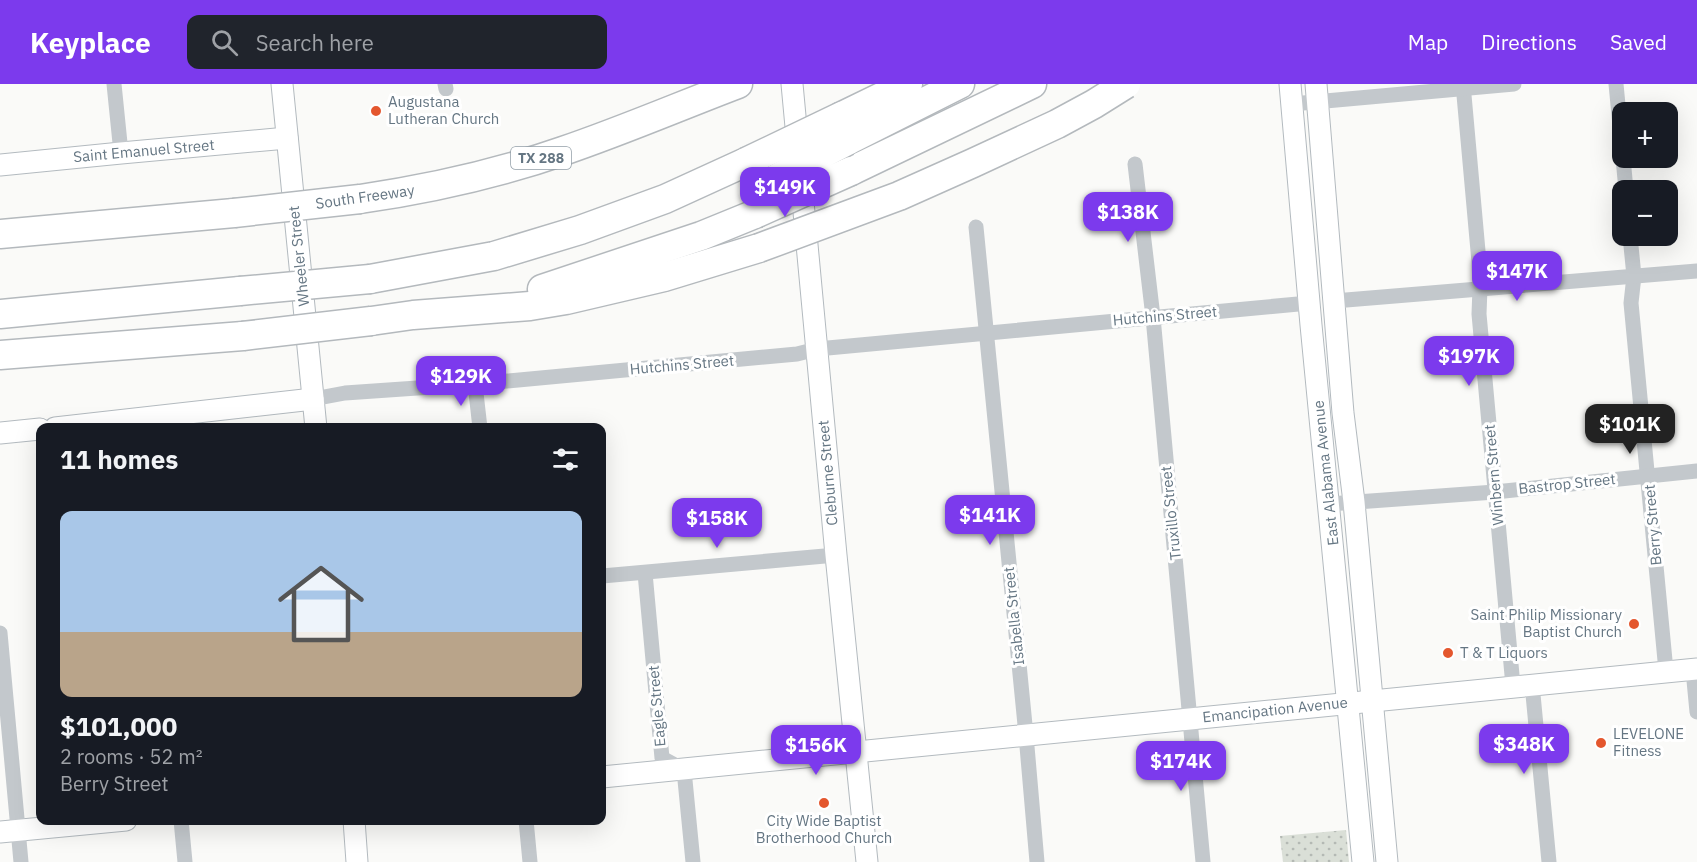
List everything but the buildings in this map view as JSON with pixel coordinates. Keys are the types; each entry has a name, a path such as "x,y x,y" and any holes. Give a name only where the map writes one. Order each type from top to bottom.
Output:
{"highway":[{"path":"754,202 844,128 908,84"},
{"path":"0,314 370,279 494,256 580,230 665,199 746,162 960,84"},
{"path":"0,355 243,336 371,321 492,301 547,287 673,245 754,202 851,171 1032,84"},
{"path":"413,315 494,310 566,300 664,277 759,248 899,196 974,163 1057,124 1126,84"},
{"name":"South Freeway","path":"0,234 360,199 444,184 530,162 592,141 727,88"}],"main road":[{"name":"Wheeler Street","path":"282,84 315,423"},
{"name":"Cleburne Street","path":"792,84 867,862"},
{"name":"East Alabama Avenue","path":"1317,93 1343,413 1354,502 1387,862"},
{"name":"East Alabama Avenue","path":"1291,94 1363,862"},
{"name":"Saint Emanuel Street","path":"0,165 287,138"},
{"name":"Hutchins Street","path":"143,423 313,399"},
{"path":"0,433 36,429"},
{"name":"Emancipation Avenue","path":"606,777 1695,669"},
{"path":"9,831 73,825"},
{"path":"354,825 357,862"}],"street":[{"path":"114,84 121,153"},
{"path":"1291,94 1514,84"},
{"path":"1616,84 1618,102"},
{"name":"Winbern Street","path":"1463,86 1479,262 1479,314 1495,492 1549,862"},
{"name":"Truxillo Street","path":"1135,164 1153,317 1203,862"},
{"name":"Isabella Street","path":"976,226 1037,862"},
{"name":"Berry Street","path":"1631,246 1634,276 1631,303 1666,671"},
{"path":"1334,301 1697,271"},
{"name":"Hutchins Street","path":"313,399 345,393 475,384 797,354 817,349 1309,303"},
{"path":"475,384 479,423"},
{"name":"Bastrop Street","path":"1329,504 1495,492 1697,471"},
{"path":"606,576 836,555"},
{"name":"Eagle Street","path":"645,573 662,758 684,770"},
{"path":"0,633 9,831 21,862"},
{"path":"1695,669 1697,712"},
{"path":"684,770 693,862"},
{"path":"181,825 185,862"},
{"path":"526,825 530,862"}],"shaded area":[{"path":"1346,830 1349,862 1283,862 1280,836"}],"place":[{"name":"Augustana Lutheran Church","path":"376,111"},
{"name":"Saint Philip Missionary Baptist Church","path":"1634,624"},
{"name":"T & T Liquors","path":"1448,653"},
{"name":"LEVELONE Fitness","path":"1601,743"},
{"name":"City Wide Baptist Brotherhood Church","path":"824,803"}]}
